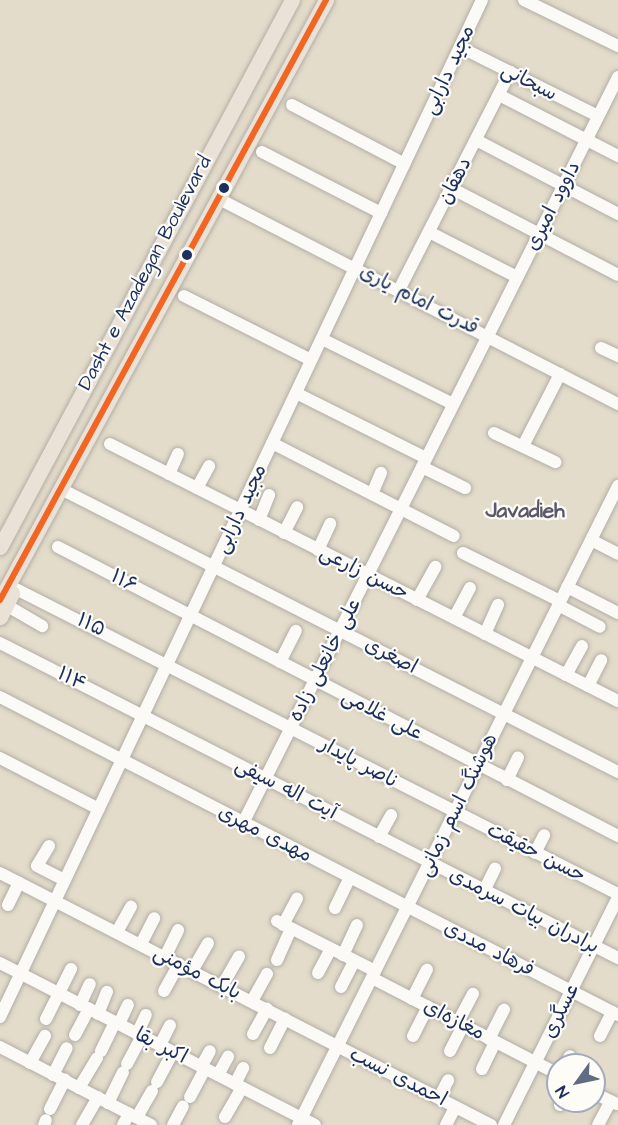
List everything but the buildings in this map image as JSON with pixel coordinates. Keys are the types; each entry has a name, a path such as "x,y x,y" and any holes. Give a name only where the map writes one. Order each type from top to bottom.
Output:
{"main road":[{"name":"Dasht e Azadegan Boulevard","path":"0,547 292,0"},
{"name":"Dasht e Azadegan Boulevard","path":"2,607 71,473 326,0"},
{"path":"0,528 45,459"},
{"path":"2,607 14,588 71,473"}],"street":[{"name":"مجید دارابی","path":"0,1017 482,0"},
{"path":"524,0 618,46"},
{"name":"سبحانی","path":"460,47 598,116"},
{"name":"دهقان","path":"399,290 510,72"},
{"name":"داوود امیری","path":"488,335 618,77"},
{"path":"499,95 618,156"},
{"path":"292,105 405,164"},
{"path":"476,140 618,214"},
{"path":"262,152 381,213"},
{"path":"451,188 618,275"},
{"name":"قدرت امام یاری","path":"219,199 488,335 618,404"},
{"path":"429,232 517,277"},
{"path":"184,296 311,360"},
{"name":"علی خانعلی زاده","path":"243,823 488,335"},
{"path":"322,339 453,404"},
{"path":"601,348 618,356"},
{"path":"523,446 560,374"},
{"path":"296,393 424,462 465,488"},
{"path":"494,433 555,462"},
{"path":"272,443 454,536"},
{"name":"حسن زارعی","path":"110,444 618,701"},
{"path":"169,474 178,454"},
{"path":"197,488 209,465"},
{"path":"372,494 381,473"},
{"name":"هوشنگ اسم زمانی","path":"300,1122 618,487"},
{"name":"اصغری","path":"63,490 618,772"},
{"path":"259,520 269,495"},
{"path":"284,533 297,507"},
{"path":"318,550 330,524"},
{"path":"591,540 618,554"},
{"name":"۱۱۶","path":"58,547 191,615"},
{"path":"463,553 600,627"},
{"path":"417,600 435,567"},
{"path":"567,587 618,613"},
{"name":"۱۱۵","path":"14,588 168,663"},
{"path":"454,618 470,588"},
{"path":"485,634 498,605"},
{"path":"2,607 42,626"},
{"name":"علی غلامی","path":"191,615 618,836"},
{"path":"280,662 296,631"},
{"name":"۱۱۴","path":"0,643 143,715"},
{"path":"566,675 582,646"},
{"path":"588,686 601,660"},
{"name":"ناصر پایدار","path":"168,663 455,813"},
{"name":"مهدی مهری","path":"0,698 408,907"},
{"name":"آیت اله سیفی","path":"143,715 429,863"},
{"path":"507,780 518,756"},
{"path":"0,758 99,809"},
{"name":"حسن حقیقت","path":"455,813 618,895"},
{"path":"379,837 391,815"},
{"path":"535,853 544,835"},
{"path":"49,846 37,866 65,880"},
{"name":"برادران بیات سرمدی","path":"429,863 618,958"},
{"path":"484,891 495,868"},
{"name":"بابک مؤمنی","path":"0,873 338,1046"},
{"path":"335,908 350,877"},
{"path":"8,905 19,882"},
{"name":"عسگری","path":"504,1125 618,895"},
{"path":"277,960 284,925 297,899"},
{"path":"117,932 130,907"},
{"name":"فرهاد مددی","path":"408,907 615,1014"},
{"path":"141,944 154,918"},
{"name":"مغازه‌ای","path":"284,925 349,958 412,999 546,1068"},
{"path":"341,987 357,925"},
{"path":"165,957 178,930"},
{"path":"192,971 208,943"},
{"path":"318,973 331,949"},
{"path":"222,986 239,957"},
{"name":"اکبر بقا","path":"0,963 239,1086 300,1122 315,1125"},
{"path":"164,991 179,964"},
{"path":"46,1018 71,969"},
{"path":"412,999 428,970"},
{"path":"252,1001 267,974"},
{"path":"89,1009 90,984"},
{"path":"75,1035 89,1009 107,992"},
{"path":"450,1052 473,994"},
{"path":"79,1088 128,1005"},
{"path":"413,1036 428,1007"},
{"path":"253,1034 267,1009"},
{"path":"483,1069 504,1010"},
{"path":"600,1036 615,1014"},
{"path":"82,1125 125,1068 146,1016"},
{"path":"270,1048 285,1019"},
{"path":"160,1045 170,1025"},
{"path":"30,1063 45,1036"},
{"name":"احمدی نسب","path":"338,1046 491,1125"},
{"path":"0,1047 139,1121 173,1052"},
{"path":"47,1118 67,1048"},
{"path":"173,1125 210,1051"},
{"path":"218,1075 228,1058"},
{"path":"225,1117 239,1086 243,1068"},
{"path":"439,1098 448,1080"},
{"path":"598,1125 615,1103"},
{"path":"446,1125 455,1107"}],"transit line":[{"path":"0,600 326,0"}],"district":[{"name":"Javadieh","path":"525,511"}]}
